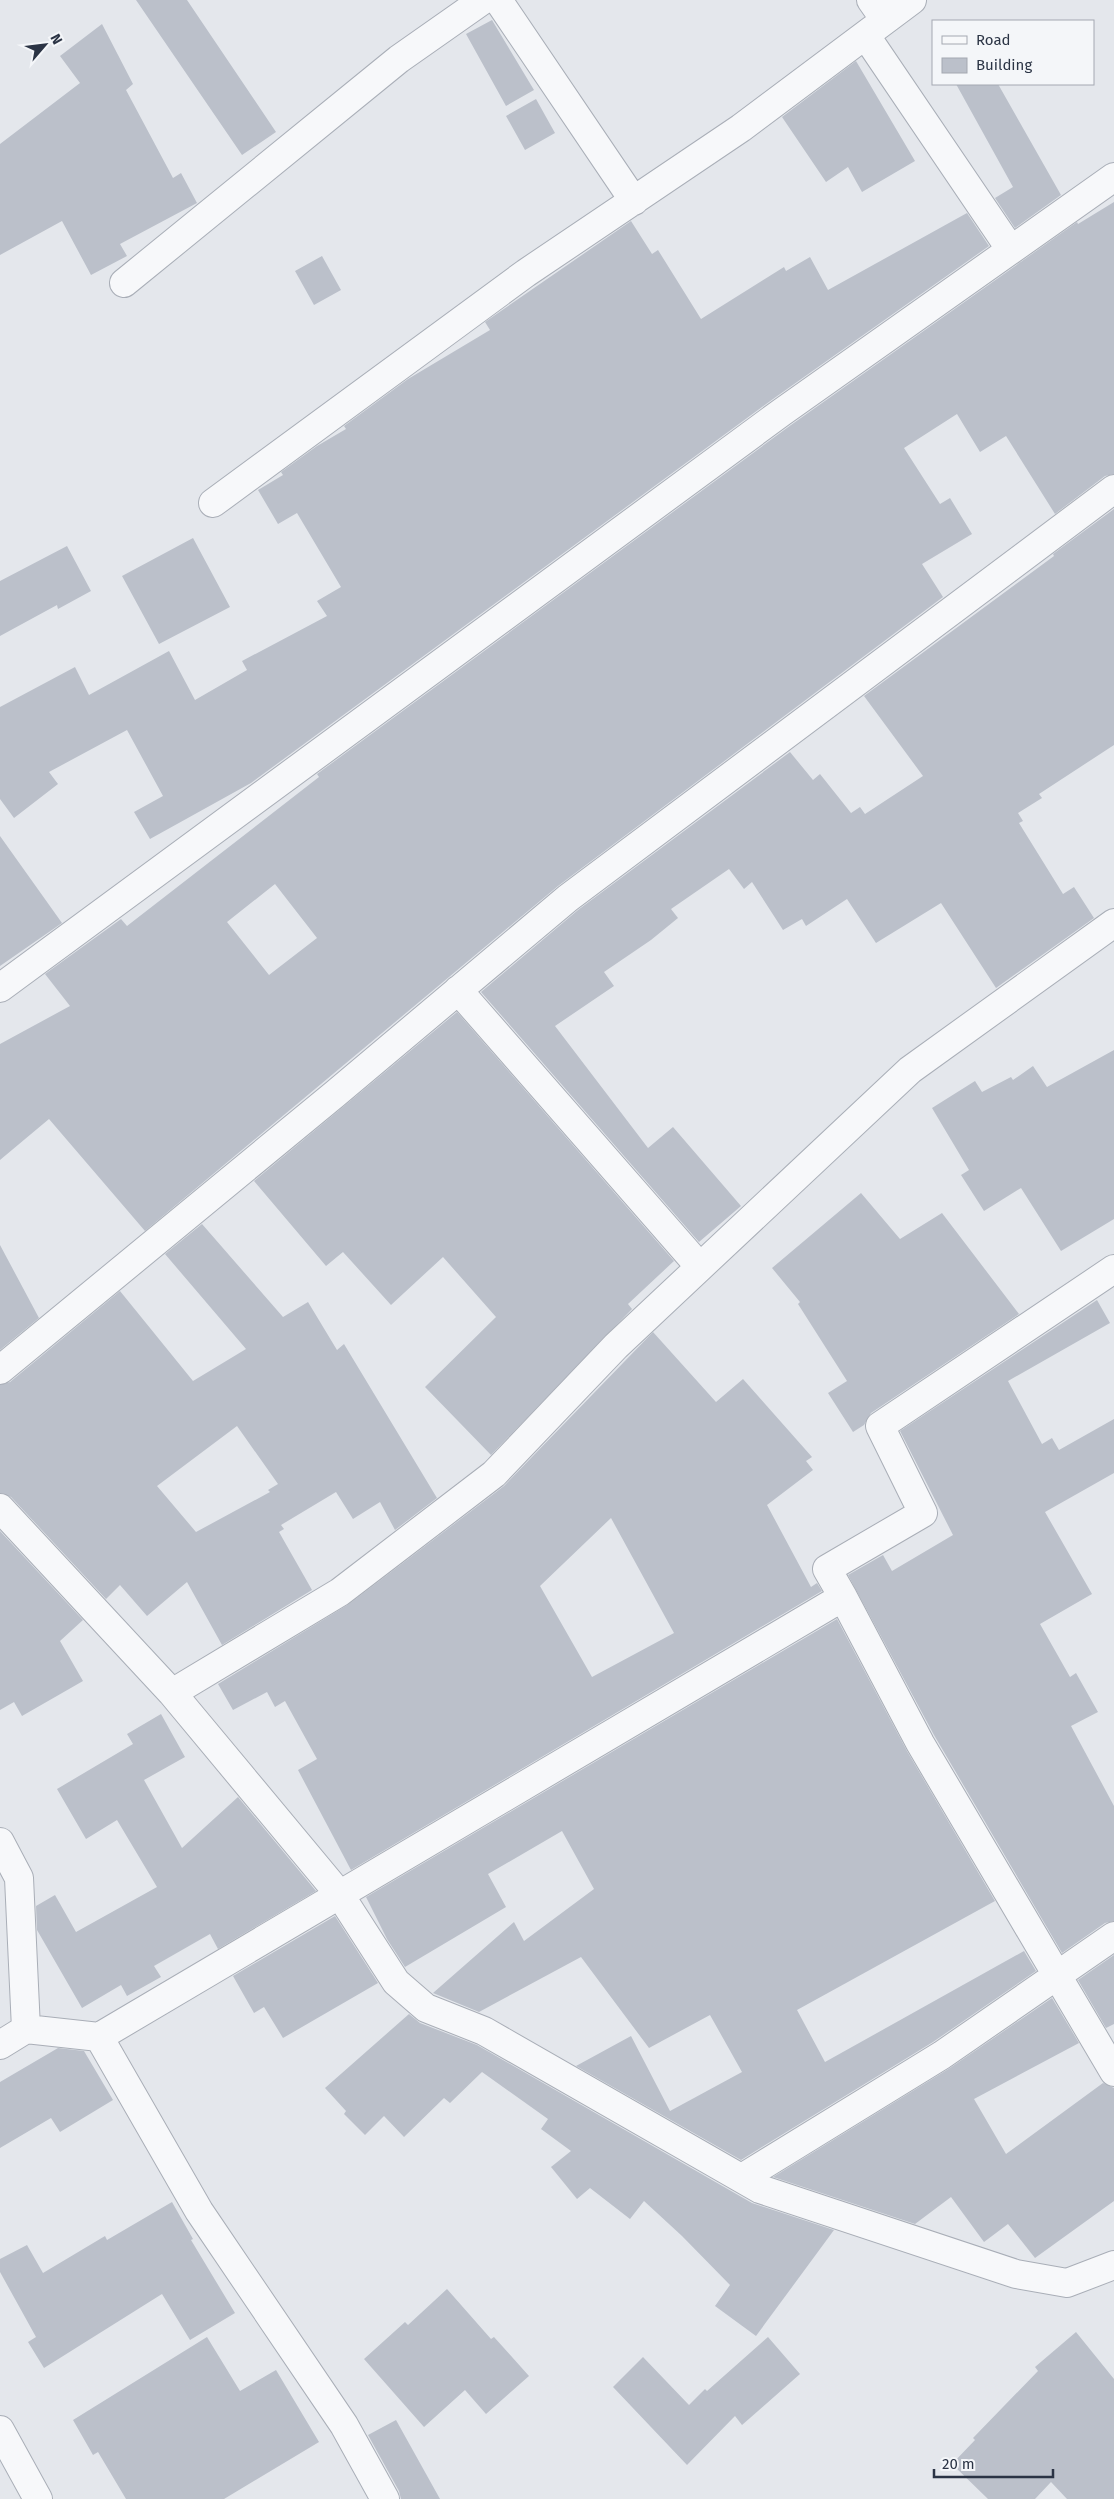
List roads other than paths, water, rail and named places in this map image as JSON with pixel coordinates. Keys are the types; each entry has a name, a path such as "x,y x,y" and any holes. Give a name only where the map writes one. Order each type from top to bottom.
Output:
{"street":[{"path":"124,283 399,58 484,0"},
{"path":"498,0 634,201"},
{"path":"213,503 526,273 741,128 874,19 912,0"},
{"path":"874,19 1011,250"},
{"path":"0,988 782,412 1114,177"},
{"path":"0,1370 568,898 1112,495"},
{"path":"172,1693 340,1592 494,1474 616,1346 910,1070 1114,923"},
{"path":"458,990 700,1267"},
{"path":"1114,1269 880,1426 923,1513 827,1569 920,1743 1114,2072"},
{"path":"0,1508 172,1693 340,1895 396,1982 426,2008 484,2032 760,2189 1016,2274 1066,2283 1114,2266"},
{"path":"0,2045 26,2029 99,2037 843,1597"},
{"path":"0,1842 19,1878 26,2029"},
{"path":"742,2178 942,2055 1114,1936"},
{"path":"99,2037 199,2211 344,2425 385,2499"},
{"path":"0,2430 38,2499"}]}
